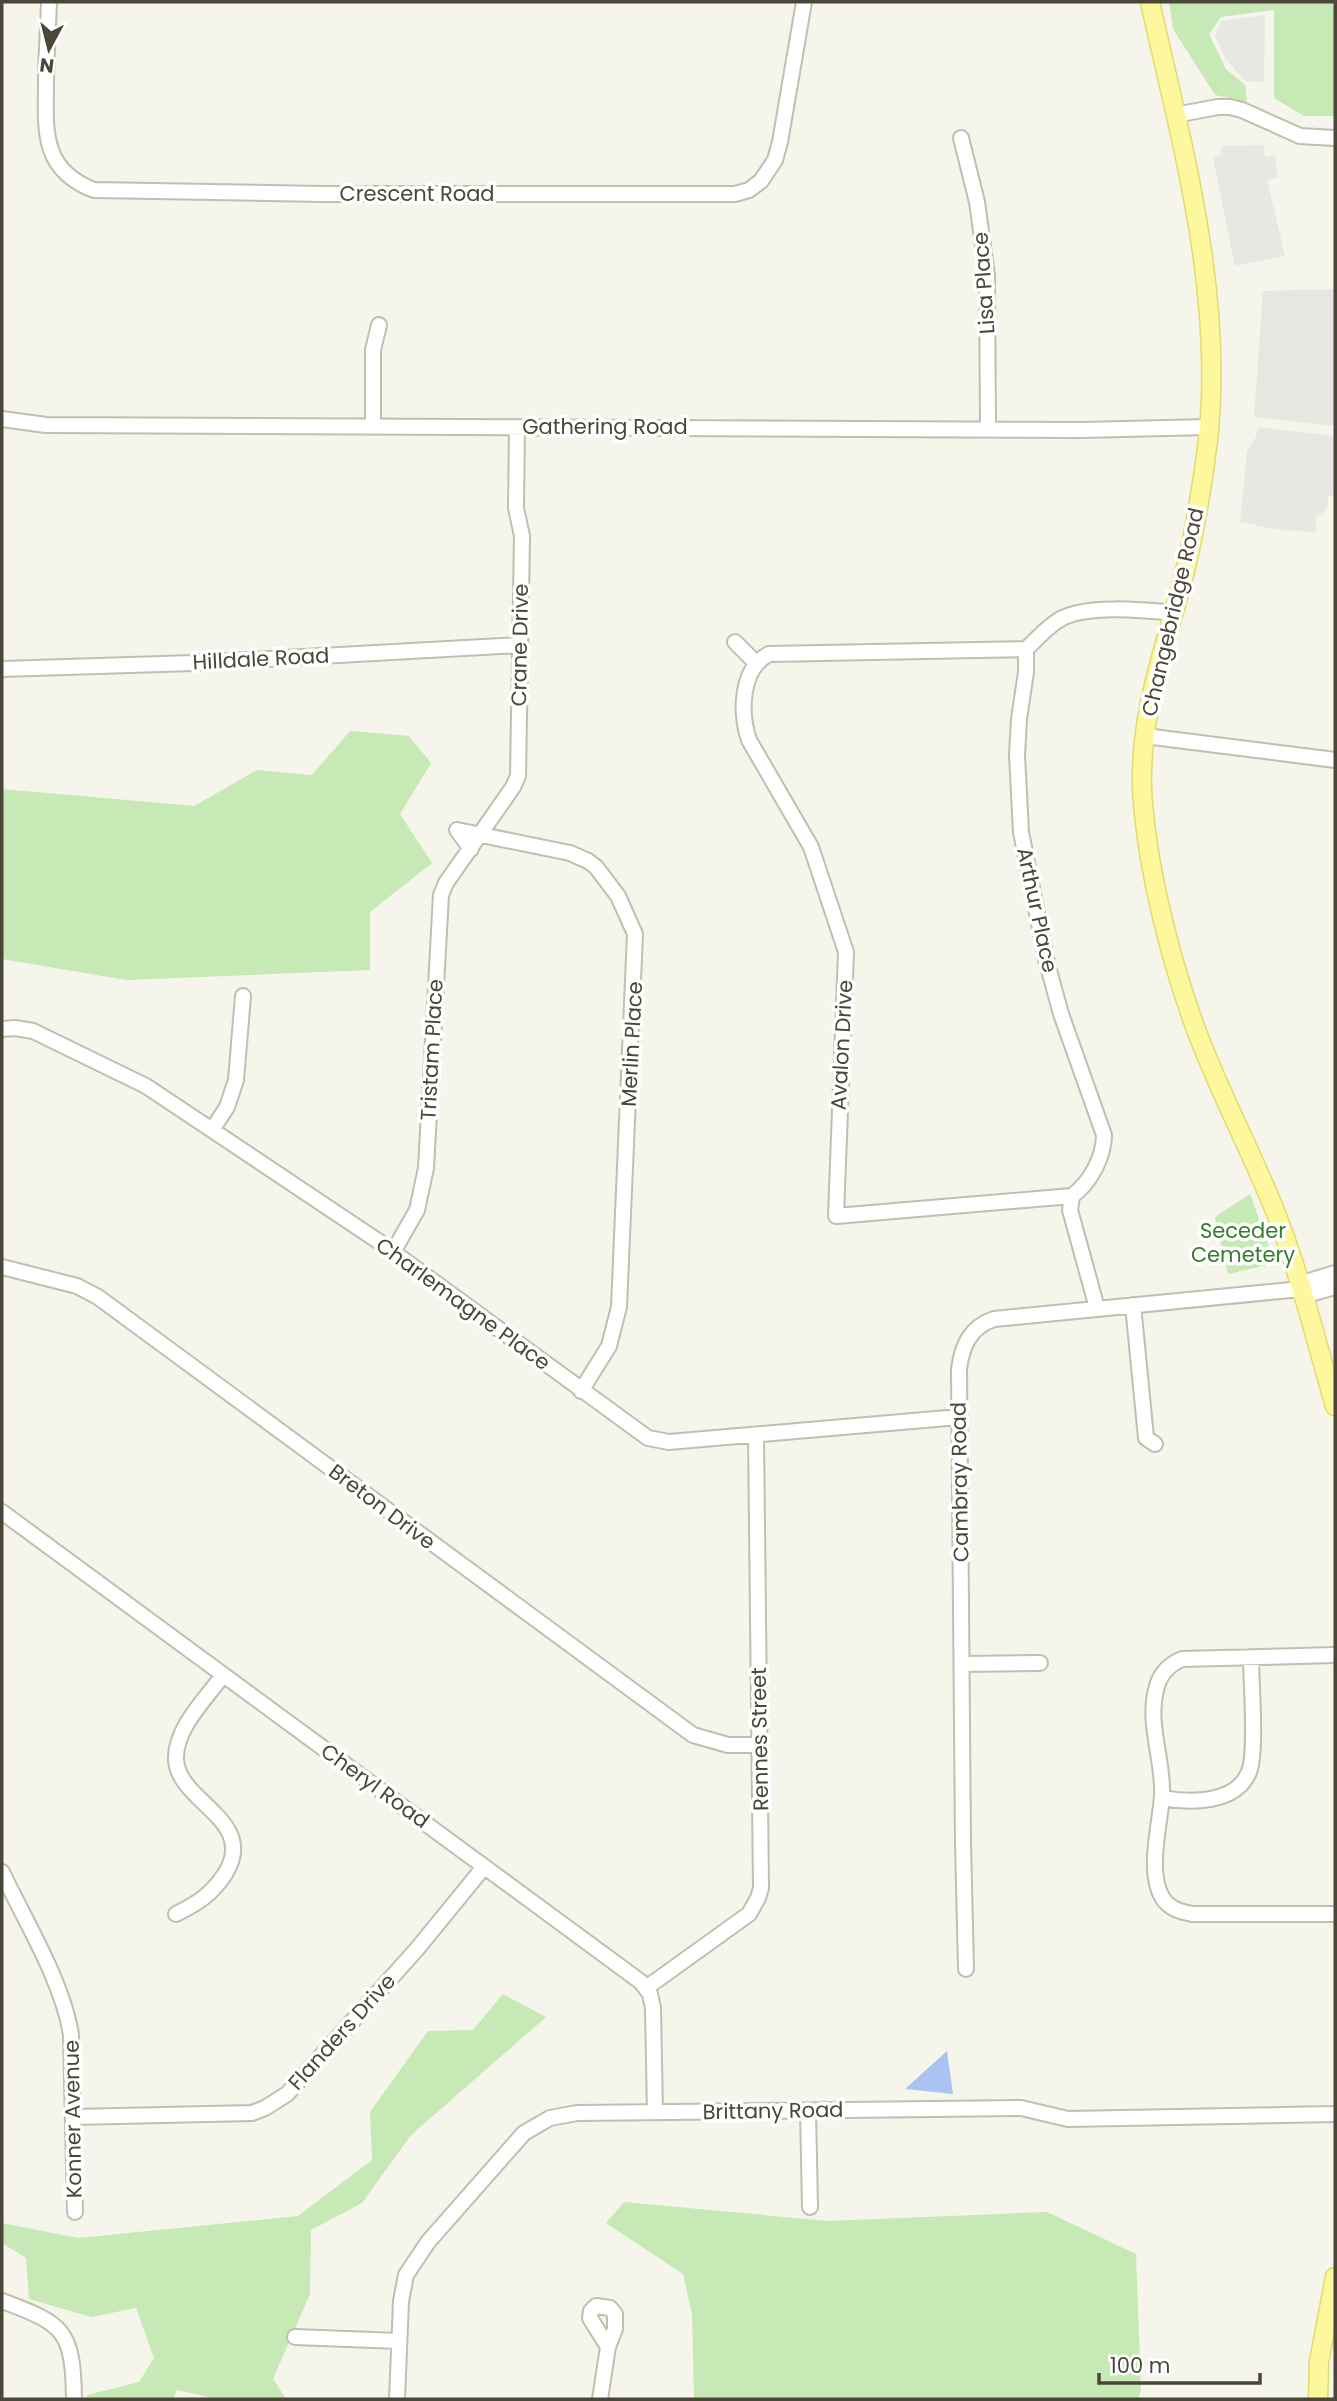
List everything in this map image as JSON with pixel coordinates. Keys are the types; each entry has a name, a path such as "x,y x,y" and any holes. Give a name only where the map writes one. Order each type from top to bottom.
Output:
{"main road":[{"name":"Changebridge Road","path":"1150,2 1198,230 1211,340 1209,427 1198,508 1150,697 1142,780 1146,828 1180,983 1212,1068 1273,1206 1335,1406"},
{"path":"1318,2399 1319,2362 1335,2277"}],"street":[{"name":"Crescent Road","path":"49,2 47,139 59,166 81,185 94,190 648,195 735,194 749,190 761,181 775,160 780,142 804,2"},
{"path":"1175,115 1230,107 1300,136 1335,138"},
{"name":"Lisa Place","path":"961,138 977,202 986,263 988,429"},
{"path":"373,426 373,350 379,325"},
{"name":"Gathering Road","path":"2,419 47,425 988,429 1209,427"},
{"name":"Crane Drive","path":"471,849 518,776 522,536 516,508 517,427"},
{"path":"735,642 756,663 776,653 1026,649 1070,614 1141,610 1173,613"},
{"name":"Hilldale Road","path":"2,669 193,663 521,645"},
{"name":"Arthur Place","path":"1026,649 1017,755 1021,832 1046,959 1061,1014 1104,1135 1098,1163 1081,1188 1072,1196"},
{"name":"Avalon Drive","path":"756,663 749,675 744,701 744,726 749,740 811,847 847,957 836,1216 1072,1196"},
{"path":"1145,736 1335,760"},
{"name":"Merlin Place","path":"471,849 457,830 570,853 588,861 602,874 618,896 635,934 619,1307 606,1353 581,1391"},
{"name":"Tristam Place","path":"393,1252 416,1210 426,1167 442,895 446,883 471,849"},
{"path":"212,1130 228,1107 236,1080 243,996"},
{"name":"Charlemagne Place","path":"2,1029 33,1031 146,1086 393,1252 648,1438 669,1442 959,1417"},
{"path":"1072,1196 1070,1209 1073,1225 1097,1308"},
{"name":"Breton Drive","path":"2,1267 76,1286 98,1297 693,1735 728,1745 761,1745"},
{"path":"1301,1290 1335,1273"},
{"path":"1301,1290 1335,1287"},
{"name":"Cambray Road","path":"967,1969 962,1843 959,1417 961,1355 975,1329 994,1319 1301,1290"},
{"path":"1133,1305 1146,1438 1155,1444"},
{"name":"Rennes Street","path":"646,1988 748,1914 758,1898 762,1875 756,1435"},
{"name":"Cheryl Road","path":"2,1512 646,1988"},
{"path":"1335,1656 1182,1659 1164,1671 1156,1689 1154,1706 1162,1798 1156,1874 1162,1898 1172,1908 1194,1914 1335,1914"},
{"path":"1162,1798 1213,1798 1228,1794 1245,1780 1251,1767 1252,1750 1251,1657"},
{"path":"962,1664 1040,1663"},
{"path":"176,1914 201,1902 217,1886 230,1864 232,1848 227,1827 213,1809 183,1781 176,1758 182,1732 223,1675"},
{"name":"Flanders Drive","path":"73,2117 251,2113 276,2103 320,2058 417,1948 484,1867"},
{"name":"Konner Avenue","path":"2,1872 59,1990 69,2020 75,2212"},
{"path":"646,1988 652,2001 654,2021 655,2112"},
{"name":"Brittany Road","path":"397,2399 401,2294 406,2275 428,2242 524,2133 550,2118 564,2114 655,2112 1021,2108 1068,2119 1335,2114"},
{"path":"808,2110 810,2207"},
{"path":"2,2301 48,2319 65,2337 72,2357 74,2399"},
{"path":"295,2337 399,2341"},
{"path":"600,2399 608,2347"}],"shaded area":[{"path":"1265,15 1264,82 1245,81 1226,59 1215,36 1221,21"},
{"path":"1263,145 1265,157 1275,156 1278,177 1267,180 1285,256 1235,266 1213,157 1221,155 1222,146"},
{"path":"1335,289 1335,426 1254,417 1263,291"},
{"path":"1258,427 1335,436 1335,496 1329,495 1326,510 1316,517 1316,532 1280,530 1240,522 1247,451 1256,437"}],"green space":[{"path":"1169,2 1335,2 1335,116 1304,116 1274,98 1274,10 1221,17 1209,34 1226,69 1245,85 1247,102 1215,95 1173,29"},
{"path":"350,731 409,736 431,763 400,814 432,863 370,912 370,970 126,980 2,959 2,789 194,806 257,770 312,775"},
{"name":"Seceder Cemetery","path":"1250,1194 1275,1263 1228,1274 1215,1217"},
{"path":"503,1994 546,2017 411,2135 362,2203 311,2230 310,2294 273,2379 286,2399 217,2399 177,2390 173,2399 87,2399 87,2395 139,2382 154,2358 136,2308 91,2317 29,2299 26,2258 2,2243 2,2223 78,2238 298,2216 372,2160 370,2112 428,2031 473,2030"},
{"path":"624,2202 827,2221 1047,2212 1136,2254 1141,2390 1138,2399 694,2399 692,2315 683,2274 606,2223"}],"water":[{"path":"947,2051 953,2094 905,2089"}]}
